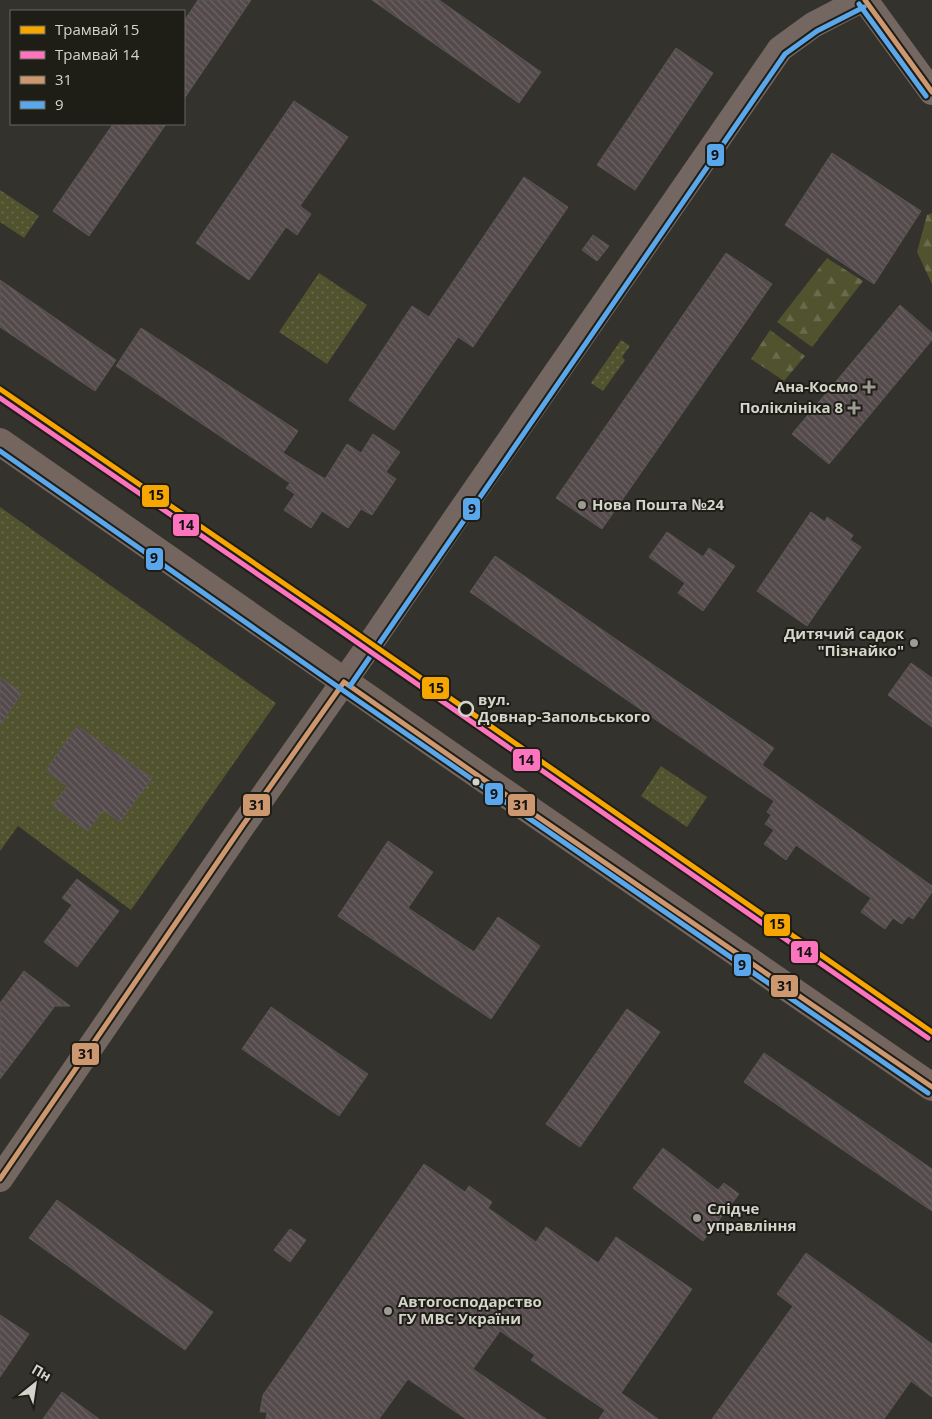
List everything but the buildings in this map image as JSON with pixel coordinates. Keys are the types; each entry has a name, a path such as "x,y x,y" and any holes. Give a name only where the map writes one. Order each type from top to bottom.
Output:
{"main road":[{"path":"0,442 480,777 932,1087"}],"street":[{"path":"0,1179 780,49 813,25 861,0"},
{"path":"865,0 932,92"}],"green space":[{"path":"0,190 39,216 24,238 0,222"},
{"path":"932,213 932,284 917,252 927,215"},
{"path":"827,258 863,281 812,347 777,322"},
{"path":"319,273 367,305 327,364 279,332"},
{"path":"770,330 805,356 784,381 751,359"},
{"path":"621,340 630,346 622,357 625,360 603,391 591,383"},
{"path":"0,507 276,703 131,910 18,826 0,851"},
{"path":"661,766 707,797 687,827 641,796"}],"tram line":[{"name":"15","path":"0,389 932,1032"},
{"name":"14","path":"0,398 329,623 928,1038"}],"transit line":[{"name":"31","path":"865,0 932,92"},
{"name":"9","path":"859,4 926,96"},
{"name":"9","path":"350,686 785,54 817,31 864,7"},
{"name":"9","path":"0,451 344,691 928,1093"},
{"name":"31","path":"344,682 932,1087"},
{"name":"31","path":"0,1179 243,825 344,682"}],"place":[{"name":"Ана-Космо","path":"869,387"},
{"name":"Поліклініка 8","path":"854,408"},
{"name":"Нова Пошта №24","path":"582,505"},
{"name":"Дитячий садок \"Пізнайко\"","path":"914,643"},
{"name":"вул. Довнар-Запольського","path":"466,709"},
{"name":"Слідче управління","path":"697,1218"},
{"name":"Автогосподарство ГУ МВС України","path":"388,1311"}]}
